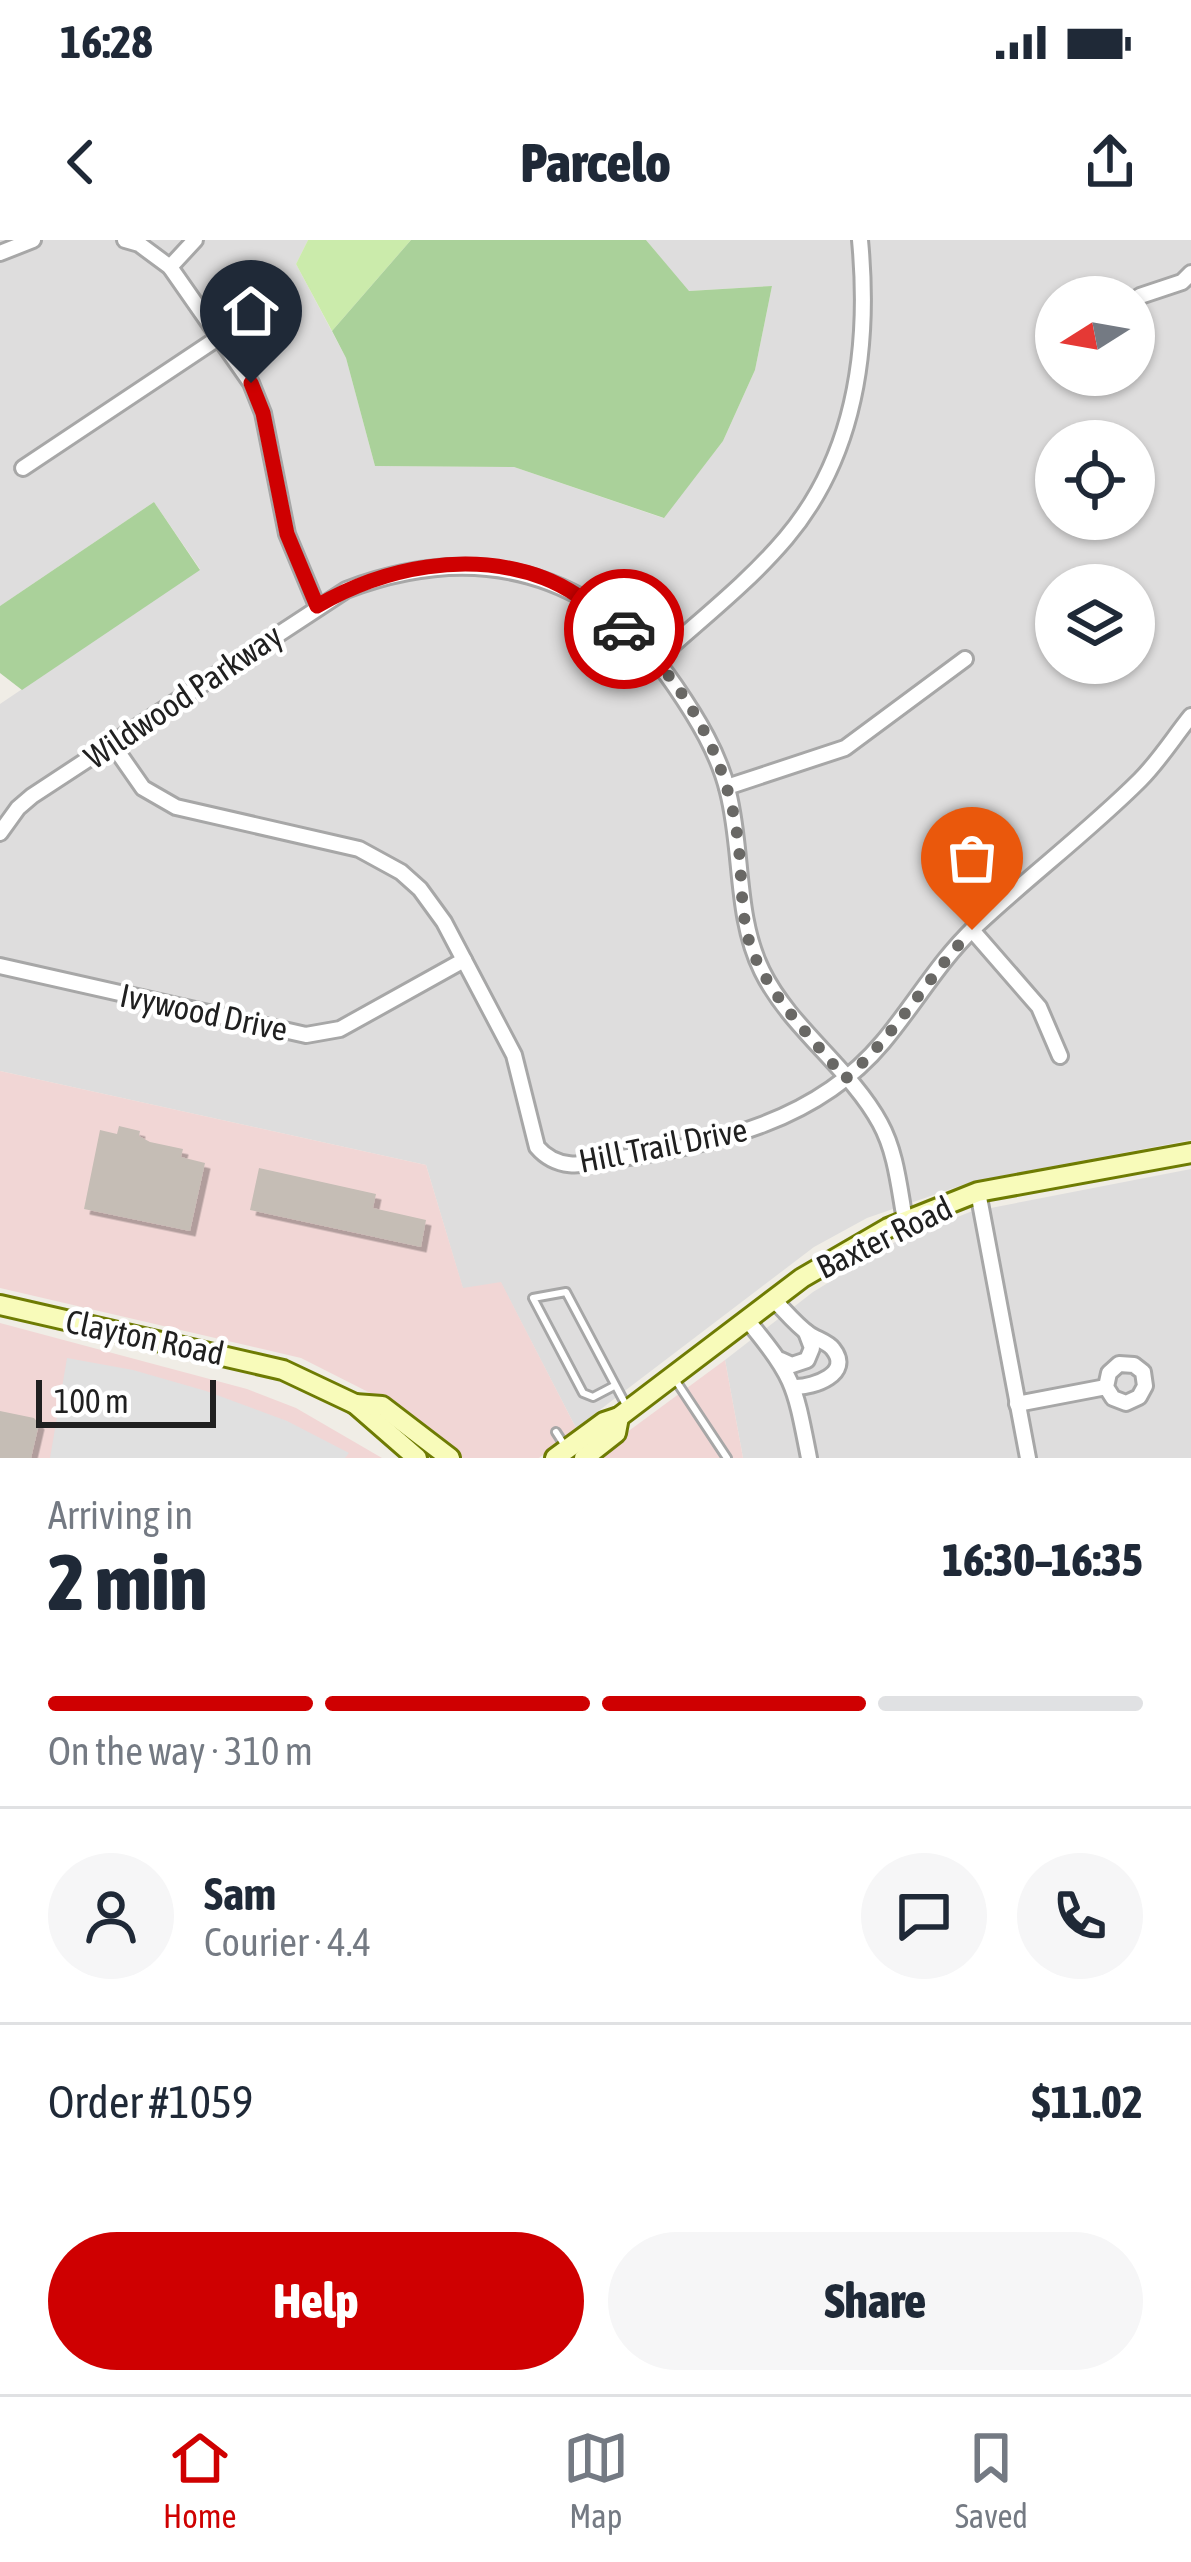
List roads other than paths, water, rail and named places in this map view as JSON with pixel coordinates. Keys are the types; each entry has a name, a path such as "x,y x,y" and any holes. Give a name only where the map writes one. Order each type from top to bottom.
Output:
{"main road":[{"name":"Baxter Road","path":"566,1449 624,1413 840,1254 905,1220 978,1192 1191,1153"},
{"name":"Clayton Road","path":"0,1306 283,1370 355,1404 412,1456"},
{"name":"Clayton Road","path":"355,1404 382,1406 450,1458"}],"street":[{"path":"0,253 32,240"},
{"path":"125,240 139,244 170,267 251,383 263,413 287,534 317,606"},
{"path":"170,267 194,240"},
{"path":"657,659 757,570 788,535 835,458 862,364 860,240"},
{"path":"1155,291 1182,282 1191,273"},
{"path":"22,468 218,338"},
{"name":"Wildwood Parkway","path":"0,832 18,808 346,590 414,568 448,564 545,578 627,631 657,659 696,715 728,787 751,946 764,977 878,1119 891,1148 905,1220"},
{"path":"728,787 845,748 965,659"},
{"name":"Hill Trail Drive","path":"113,745 142,788 176,807 359,849 384,861 420,890 514,1055 537,1147 560,1164 576,1166 724,1139 778,1120 845,1079 884,1041 938,967 972,930 1142,778 1191,716"},
{"path":"972,930 1039,1007 1060,1056"},
{"name":"Ivywood Drive","path":"0,966 306,1035 340,1029 464,960"},
{"path":"978,1192 1028,1458"},
{"path":"774,1300 806,1332 833,1349 838,1361 825,1381 796,1387"},
{"path":"747,1320 781,1360 796,1387 809,1458"},
{"path":"781,1360 792,1365 807,1360 812,1348 806,1332"},
{"path":"1017,1404 1106,1388"}],"lane":[{"path":"614,1386 592,1397 583,1394 532,1298 566,1292 614,1386 624,1413"},
{"path":"673,1376 728,1458"}]}
